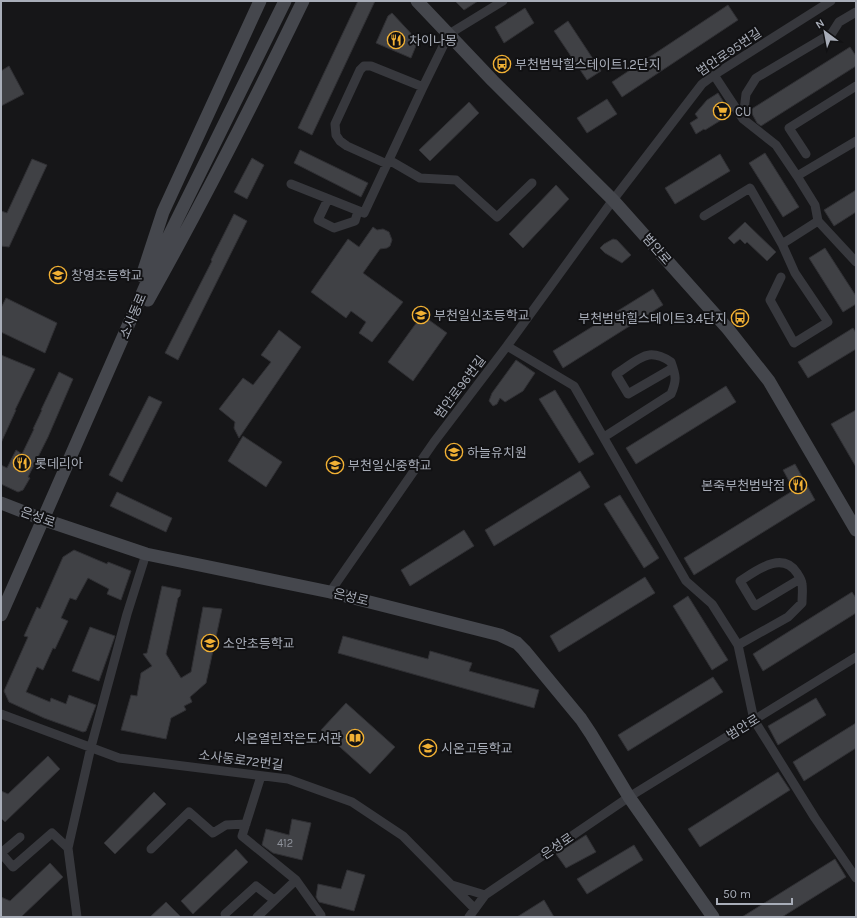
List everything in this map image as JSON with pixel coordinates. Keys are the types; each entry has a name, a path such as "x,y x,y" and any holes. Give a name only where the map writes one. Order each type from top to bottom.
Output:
{"street":[{"path":"115,357 163,212 260,1"},
{"name":"소사동로","path":"1,615 156,262 285,1"},
{"path":"115,357 179,244 274,61 303,1"},
{"name":"범안로","path":"417,1 493,81 614,200 728,329 769,381 856,530"},
{"path":"291,184 364,213 449,34 503,1"},
{"name":"범안로95번길","path":"614,200 702,84 823,4 831,1"},
{"path":"743,119 746,94 756,78 832,33 839,22 856,12"},
{"path":"423,87 371,66 364,66 360,70 335,124 336,135 340,141 347,146 388,162 420,178 456,180 497,217 532,183"},
{"path":"714,75 743,119 776,145 815,205 818,222 856,262"},
{"path":"806,154 789,128 856,86"},
{"path":"797,176 856,141"},
{"path":"704,216 750,188 782,244 795,273 828,322 794,343 770,300 781,277"},
{"path":"328,199 318,220 334,228 355,221 358,211"},
{"name":"범안로96번길","path":"330,592 434,442 508,346 614,200"},
{"path":"782,244 818,222"},
{"path":"508,346 574,386 686,581 712,604 738,644 754,720 815,818 856,878"},
{"path":"604,437 671,394 676,384 676,376 671,362 662,356 649,354 616,374 628,394 673,368"},
{"name":"은성로","path":"1,503 42,519 146,554 330,592 500,635 517,643 581,719 629,797 713,917"},
{"path":"77,917 68,848 91,747 127,614 146,554"},
{"path":"738,644 788,617 802,603 802,582 793,567 779,562 766,566 740,581 755,606 800,579"},
{"name":"범안로","path":"629,797 856,657"},
{"name":"소사동로72번길","path":"1,714 119,758 288,779 352,802 403,836 475,909"},
{"path":"261,776 242,836 296,880 321,917"},
{"name":"은성로","path":"486,895 629,797"},
{"path":"151,849 189,812 213,833 226,825 246,824"},
{"path":"20,837 1,853 13,867 52,833 68,848"},
{"path":"257,917 296,880"},
{"name":"소사동로72번길","path":"452,885 486,895"},
{"path":"225,914 256,886 274,900"},
{"path":"469,917 486,895"}],"building":[{"path":"358,1 375,1 312,135 298,128"},
{"path":"455,1 478,1 464,10"},
{"path":"728,5 738,20 622,97 612,82"},
{"path":"525,8 534,23 504,43 495,27"},
{"path":"392,13 418,41 411,58 376,43 388,16"},
{"path":"568,21 601,71 587,80 554,31"},
{"path":"850,47 856,56 856,66 761,126 757,123 750,110"},
{"path":"9,66 24,94 1,106 1,71"},
{"path":"718,93 731,114 696,134 690,123 698,118 695,114 707,100"},
{"path":"607,99 617,114 587,133 577,118"},
{"path":"469,102 479,113 430,161 419,150"},
{"path":"300,150 368,183 361,197 294,163"},
{"path":"765,153 799,207 783,217 749,163"},
{"path":"720,154 730,171 675,204 665,188"},
{"path":"252,158 264,165 247,199 234,192"},
{"path":"32,159 47,165 9,247 1,246 1,211 7,213"},
{"path":"556,185 569,199 523,248 509,234"},
{"path":"856,190 856,212 834,226 824,210"},
{"path":"234,214 247,221 178,360 165,353"},
{"path":"745,222 776,252 767,261 747,242 745,244 740,239 734,244 728,238"},
{"path":"373,227 377,230 383,229 389,232 392,240 390,246 380,249 363,273 403,302 372,342 359,333 366,322 351,311 346,318 311,292 348,239 359,247"},
{"path":"613,239 617,240 631,255 622,263 605,253 600,248"},
{"path":"825,248 856,296 856,304 843,312 809,258"},
{"path":"653,289 663,305 563,368 553,351"},
{"path":"6,298 57,323 45,353 1,332 1,308"},
{"path":"422,315 447,333 413,381 388,362"},
{"path":"853,328 856,333 856,349 808,378 798,362"},
{"path":"279,330 301,347 239,438 234,428 235,422 219,409 243,378 253,385 271,362 261,355"},
{"path":"1,355 35,369 1,443"},
{"path":"516,360 535,373 523,391 505,402 500,398 497,404 493,406 489,401 492,393"},
{"path":"59,372 73,379 48,437 28,477 30,478 23,490 18,492 1,484 1,465 7,468 16,450 22,454"},
{"path":"726,386 736,402 636,464 626,448"},
{"path":"555,390 594,454 579,463 539,399"},
{"path":"149,396 162,402 122,482 109,475"},
{"path":"856,410 856,467 831,424"},
{"path":"243,436 282,462 266,487 228,461"},
{"path":"795,464 815,500 694,575 684,558 794,490 783,470"},
{"path":"580,471 590,487 494,546 485,530"},
{"path":"117,492 172,518 166,532 110,506"},
{"path":"620,495 659,558 644,568 604,504"},
{"path":"464,530 474,546 410,586 401,570"},
{"path":"74,550 107,564 108,562 131,571 121,600 107,594 109,589 88,578 76,600 70,598 61,618 68,621 55,649 53,648 43,670 37,667 26,692 50,702 51,698 66,704 69,695 96,705 86,731 83,732 44,718 9,702 4,691 28,637 24,636 37,607 40,609 63,557"},
{"path":"645,577 655,593 559,652 550,636"},
{"path":"162,586 181,590 166,654 181,678 191,672 203,607 222,609 206,683 190,697 192,702 184,706 186,710 171,718 166,739 121,730 131,695 137,696 141,673 152,666 143,654 147,653"},
{"path":"852,592 856,598 856,613 763,671 753,654"},
{"path":"688,596 728,660 712,670 673,606"},
{"path":"90,627 115,636 99,681 72,671"},
{"path":"343,636 428,659 430,651 472,663 469,671 539,690 534,708 338,653"},
{"path":"713,677 723,692 628,751 618,735"},
{"path":"816,698 826,715 778,745 768,726"},
{"path":"346,703 395,747 370,774 321,730"},
{"path":"856,723 856,748 804,781 793,762"},
{"path":"48,756 60,769 5,822 1,818 1,791 8,794"},
{"path":"778,772 790,790 700,847 688,829"},
{"path":"154,792 166,804 115,854 104,843"},
{"path":"292,819 311,823 302,860 273,853 262,845 266,829 289,835"},
{"path":"586,835 596,852 566,868 556,854"},
{"path":"634,845 643,860 587,894 577,879"},
{"path":"236,849 248,862 193,914 181,901"},
{"path":"835,859 846,877 782,917 742,917"},
{"path":"50,863 63,877 21,917 1,917 1,897 10,901"},
{"path":"347,870 365,875 354,911 319,902 316,897 318,884 341,889"},
{"path":"544,900 554,917 517,917"},
{"path":"166,902 181,917 150,917"}],"place":[{"name":"차이나몽","path":"396,40"},
{"name":"부천범박힐스테이트1.2단지","path":"502,64"},
{"name":"CU","path":"722,111"},
{"name":"창영초등학교","path":"58,275"},
{"name":"부천일신초등학교","path":"421,315"},
{"name":"부천범박힐스테이트3.4단지","path":"740,318"},
{"name":"하늘유치원","path":"454,452"},
{"name":"롯데리아","path":"22,463"},
{"name":"부천일신중학교","path":"335,465"},
{"name":"본죽부천범박점","path":"798,485"},
{"name":"소안초등학교","path":"210,643"},
{"name":"시온열린작은도서관","path":"355,738"},
{"name":"시온고등학교","path":"428,748"}]}
